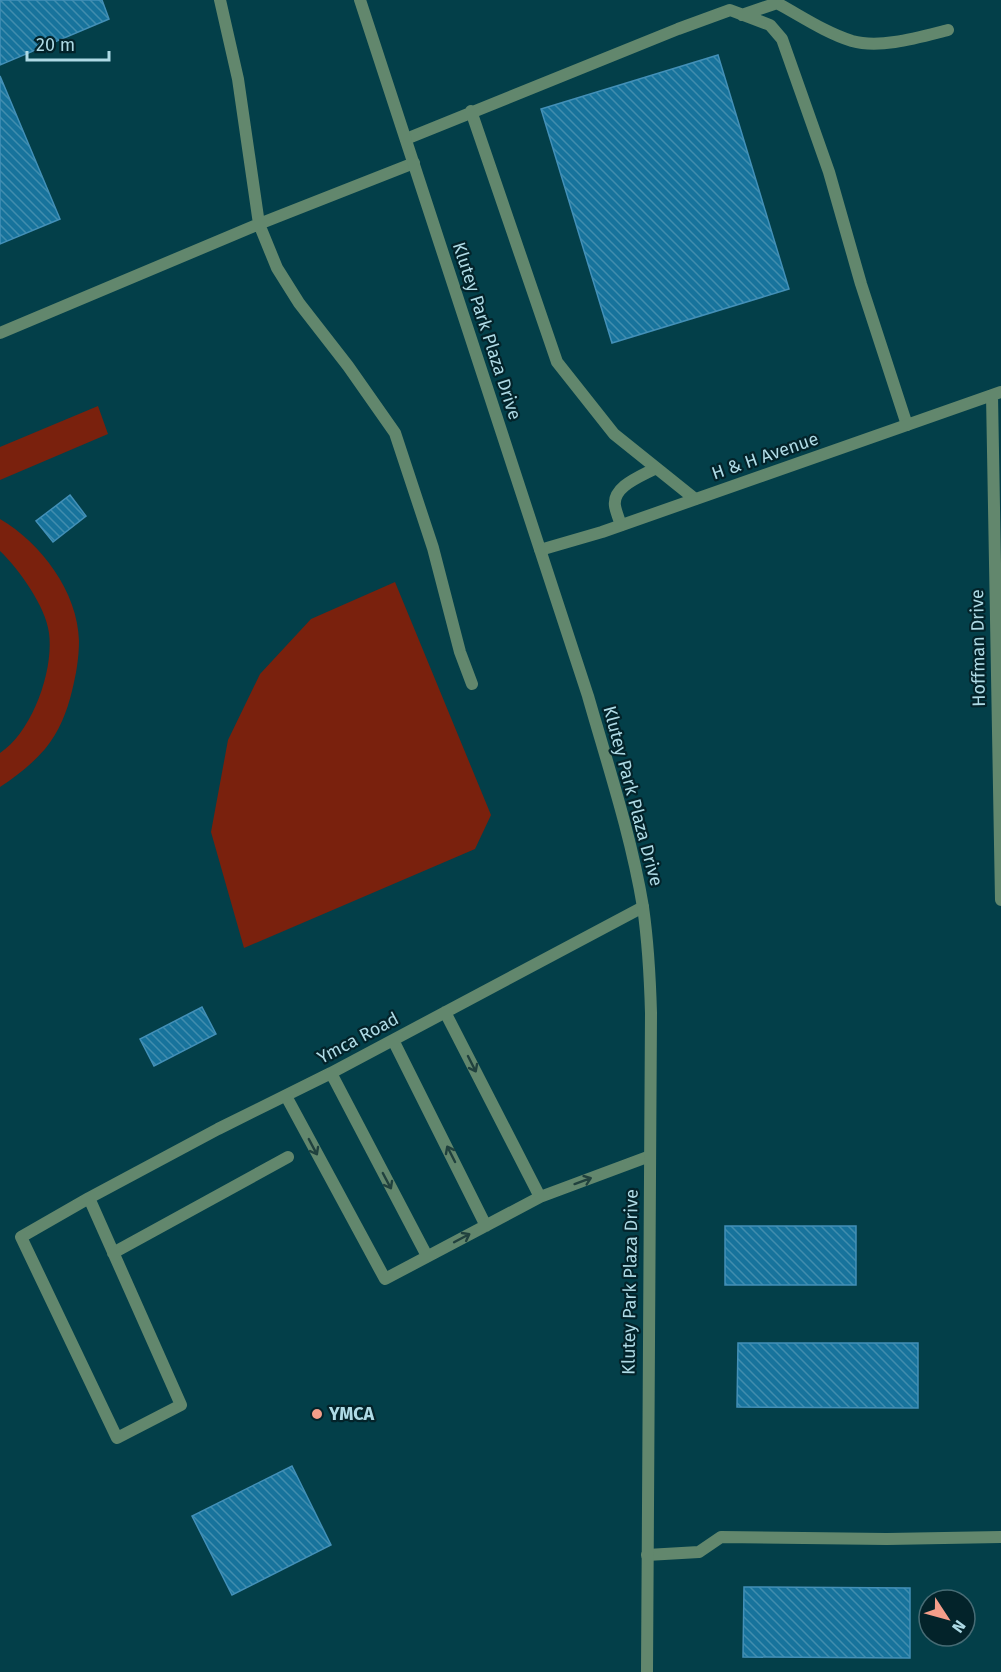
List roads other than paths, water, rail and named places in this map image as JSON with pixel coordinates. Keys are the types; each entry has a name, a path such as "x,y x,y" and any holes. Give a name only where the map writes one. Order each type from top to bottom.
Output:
{"street":[{"path":"220,0 238,79 259,224 277,268 288,286 395,434 433,548 460,652 472,684"},
{"name":"Klutey Park Plaza Drive","path":"360,0 588,696 620,804 643,908 649,961 651,1012 647,1672"},
{"path":"742,15 777,3 854,41 881,43 902,41 948,30"},
{"path":"406,139 471,111 730,10 770,25 782,39 829,172 861,285 907,425"},
{"path":"471,111 557,362 614,434 695,499"},
{"path":"0,333 259,224 414,163"},
{"name":"H & H Avenue","path":"540,550 621,525 996,394"},
{"name":"Hoffman Drive","path":"996,394 1001,900"},
{"path":"621,525 614,503 618,494 624,485 656,468"},
{"name":"Ymca Road","path":"89,1198 181,1406 117,1438 21,1238 89,1198 643,908"},
{"path":"445,1012 540,1197"},
{"path":"393,1040 486,1226"},
{"path":"331,1073 427,1256"},
{"path":"286,1096 385,1279 540,1197 650,1156"},
{"path":"113,1253 288,1157"},
{"path":"647,1555 699,1552 720,1537 887,1539 1001,1537"}],"place":[{"name":"YMCA","path":"317,1414"}]}
